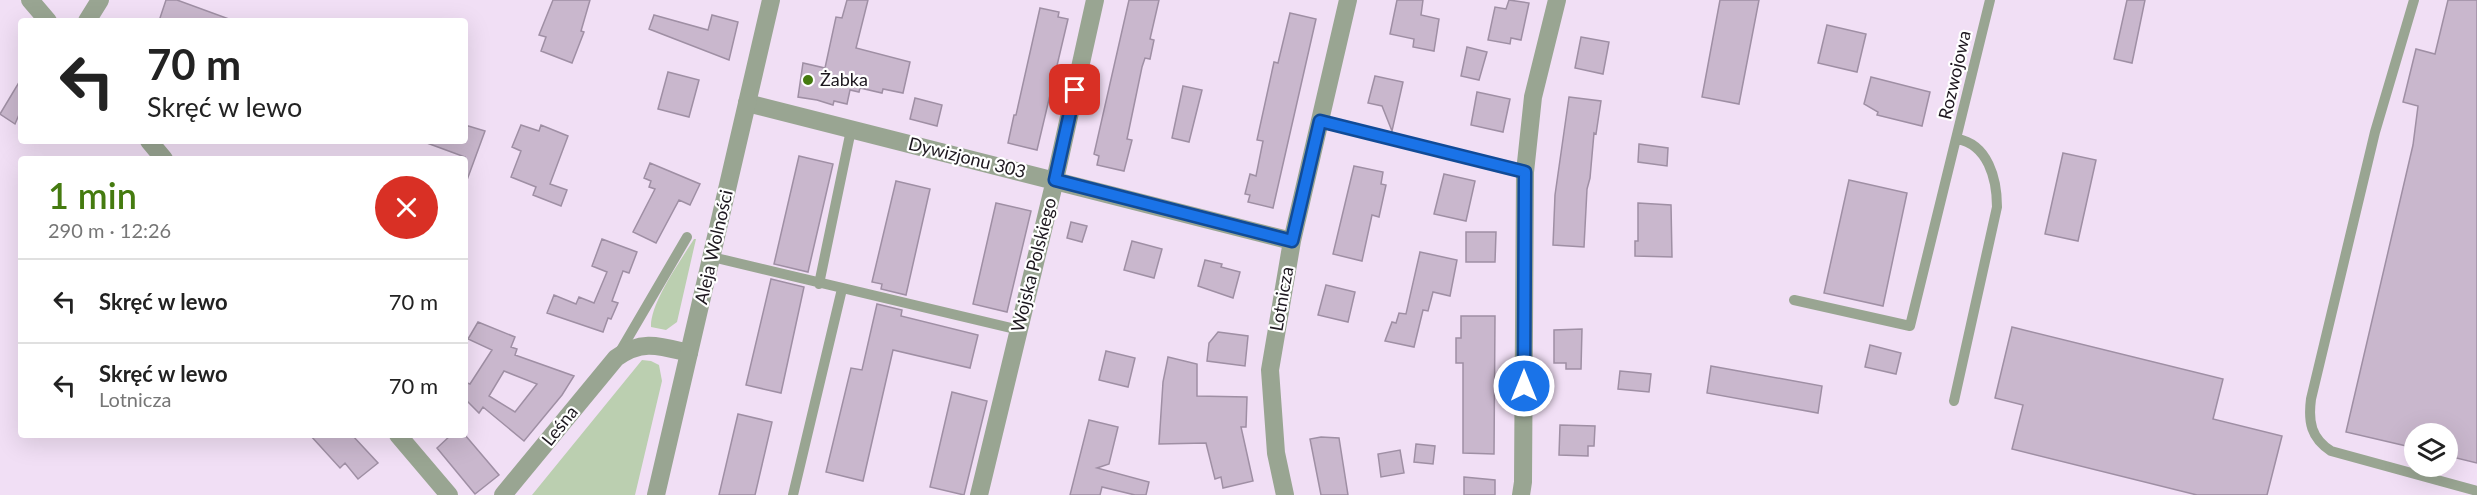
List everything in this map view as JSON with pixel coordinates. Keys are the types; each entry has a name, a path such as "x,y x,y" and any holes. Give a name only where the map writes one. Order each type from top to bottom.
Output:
{"street":[{"path":"30,0 45,18"},
{"path":"89,18 100,0"},
{"name":"Aleja Wolności","path":"656,495 771,0"},
{"name":"Wojska Polskiego","path":"979,495 1055,180 1095,0"},
{"name":"Lotnicza","path":"1285,495 1276,453 1270,370 1292,241 1348,0"},
{"path":"1521,495 1523,482 1525,172 1533,98 1557,0"},
{"name":"Dywizjonu 303","path":"747,104 1292,241"},
{"path":"152,144 162,156"},
{"name":"Leśna","path":"503,495 616,358 630,348 645,345 689,353"},
{"path":"401,438 449,495"}],"lane":[{"name":"Rozwojowa","path":"1794,300 1910,326 1990,0"},
{"path":"2414,0 2375,132 2312,399 2311,425 2315,437 2331,452 2477,491"},
{"path":"1320,121 1525,172"},
{"path":"819,284 851,130"},
{"path":"1954,401 1994,222 1997,198 1992,174 1979,149 1970,141 1957,139"},
{"name":"Leśna","path":"616,358 687,237"},
{"path":"712,257 842,290 1019,330"},
{"path":"793,495 842,290"}],"green space":[{"path":"696,239 677,322 666,330 651,327 655,306"},
{"path":"642,360 659,365 662,381 635,495 532,495"}],"building":[{"path":"166,0 177,0 226,18 160,18"},
{"path":"553,0 590,0 581,31 584,32 572,63 541,51 546,37 539,35"},
{"path":"847,0 868,0 856,48 910,62 903,93 883,89 882,93 860,88 859,92 850,90 847,104 834,101 833,105 798,97 803,63 825,68 836,17 842,18"},
{"path":"1129,0 1159,0 1150,39 1154,40 1150,59 1145,58 1142,67 1127,139 1132,140 1124,171 1097,165 1099,156 1094,154"},
{"path":"1397,0 1423,0 1421,15 1439,19 1434,51 1413,47 1414,39 1390,34"},
{"path":"1509,0 1529,3 1521,40 1511,38 1510,44 1488,40 1495,7 1506,9"},
{"path":"1720,0 1759,0 1739,104 1702,97"},
{"path":"2127,0 2145,0 2132,63 2114,59"},
{"path":"2448,0 2477,0 2477,463 2458,458 2458,423 2404,423 2404,445 2346,432 2413,145 2418,106 2403,102 2416,49 2435,54"},
{"path":"1040,8 1059,12 1058,17 1068,19 1037,150 1008,143"},
{"path":"1290,13 1316,19 1273,208 1248,202 1250,195 1245,194 1250,174 1256,176 1263,141 1257,140 1274,62 1278,63"},
{"path":"654,15 708,30 712,15 738,22 729,60 649,29"},
{"path":"1827,25 1866,34 1857,72 1818,63"},
{"path":"1581,37 1609,42 1603,74 1575,68"},
{"path":"1467,47 1487,52 1479,80 1461,76"},
{"path":"668,72 699,80 689,117 658,109"},
{"path":"1375,76 1403,82 1392,131 1382,106 1368,103"},
{"path":"1871,77 1930,92 1922,126 1877,115 1878,112 1864,104"},
{"path":"18,84 18,117 15,124 0,114"},
{"path":"1183,86 1202,90 1189,142 1172,138"},
{"path":"1477,92 1510,99 1503,132 1471,125"},
{"path":"1569,97 1601,101 1596,134 1594,133 1587,189 1584,247 1553,245 1555,195"},
{"path":"915,98 942,105 937,126 910,119"},
{"path":"521,125 539,131 541,125 568,136 550,184 567,190 561,206 533,195 536,187 511,177 521,151 512,147"},
{"path":"468,126 485,131 468,177 468,156 430,144 468,144"},
{"path":"1639,144 1668,148 1667,166 1638,162"},
{"path":"2063,153 2096,160 2078,241 2045,234"},
{"path":"799,156 833,164 808,272 774,264"},
{"path":"650,163 700,184 690,205 679,200 656,243 633,232 655,189 649,187 651,181 644,178"},
{"path":"1354,166 1383,172 1381,184 1386,185 1379,217 1372,215 1362,261 1333,254"},
{"path":"1444,174 1475,181 1466,221 1434,214"},
{"path":"1849,180 1907,193 1883,306 1824,293"},
{"path":"896,181 930,189 906,295 881,289 882,284 872,282"},
{"path":"996,203 1031,211 1007,312 973,304"},
{"path":"1638,203 1671,205 1672,257 1635,256 1635,241 1638,241"},
{"path":"1071,222 1087,226 1082,242 1067,238"},
{"path":"1466,232 1496,232 1495,262 1466,262"},
{"path":"602,239 637,252 629,273 623,271 612,301 618,303 611,319 608,318 603,332 547,313 554,295 576,304 579,297 594,303 607,272 592,266"},
{"path":"1132,241 1162,249 1154,278 1124,270"},
{"path":"1420,252 1457,260 1450,296 1433,292 1428,311 1423,310 1414,347 1385,341 1392,322 1396,323 1399,313 1406,314"},
{"path":"1205,260 1240,272 1233,298 1198,286"},
{"path":"771,279 804,287 781,393 746,385"},
{"path":"1326,285 1355,292 1348,322 1318,315"},
{"path":"877,304 902,310 901,316 978,335 970,368 893,350 863,481 826,472 851,368 862,370"},
{"path":"1461,316 1495,316 1494,454 1463,453 1463,363 1456,363 1456,338 1461,338"},
{"path":"478,322 515,337 511,347 517,349 515,355 574,376 562,395 524,441 483,407 479,413 468,402 468,383 470,384 492,350 468,339","holes":["504,371 537,384 515,412 489,396"]},
{"path":"2012,327 2223,379 2213,419 2282,436 2267,495 2197,495 2012,449 2023,405 1995,398"},
{"path":"1582,329 1581,369 1566,369 1566,363 1554,363 1554,330"},
{"path":"1218,332 1248,336 1245,366 1207,361 1209,343"},
{"path":"1870,345 1901,353 1896,374 1865,367"},
{"path":"1106,351 1135,358 1128,387 1099,380"},
{"path":"1168,357 1197,364 1197,396 1247,397 1246,427 1241,427 1253,481 1223,488 1221,477 1215,479 1206,443 1159,444 1163,382"},
{"path":"1711,366 1822,386 1818,413 1707,393"},
{"path":"1620,371 1651,374 1649,392 1618,389"},
{"path":"952,392 987,401 964,495 930,487"},
{"path":"738,414 772,422 755,495 719,495"},
{"path":"1089,420 1118,427 1109,464 1097,468 1149,482 1146,495 1135,495 1102,487 1100,495 1070,495"},
{"path":"1560,425 1595,426 1594,446 1588,446 1588,456 1559,455"},
{"path":"313,438 355,438 378,463 358,479 345,463 340,468"},
{"path":"448,438 468,438 499,475 475,494 437,448"},
{"path":"1339,438 1348,495 1321,495 1310,439"},
{"path":"1416,444 1435,446 1433,464 1414,462"},
{"path":"1400,450 1404,473 1381,477 1378,454"},
{"path":"1464,477 1495,480 1495,495 1464,495"}],"place":[{"name":"Żabka","path":"808,80"}],"route":[{"path":"1075,90 1055,180 1292,241 1320,121 1525,172 1524,386"}]}
